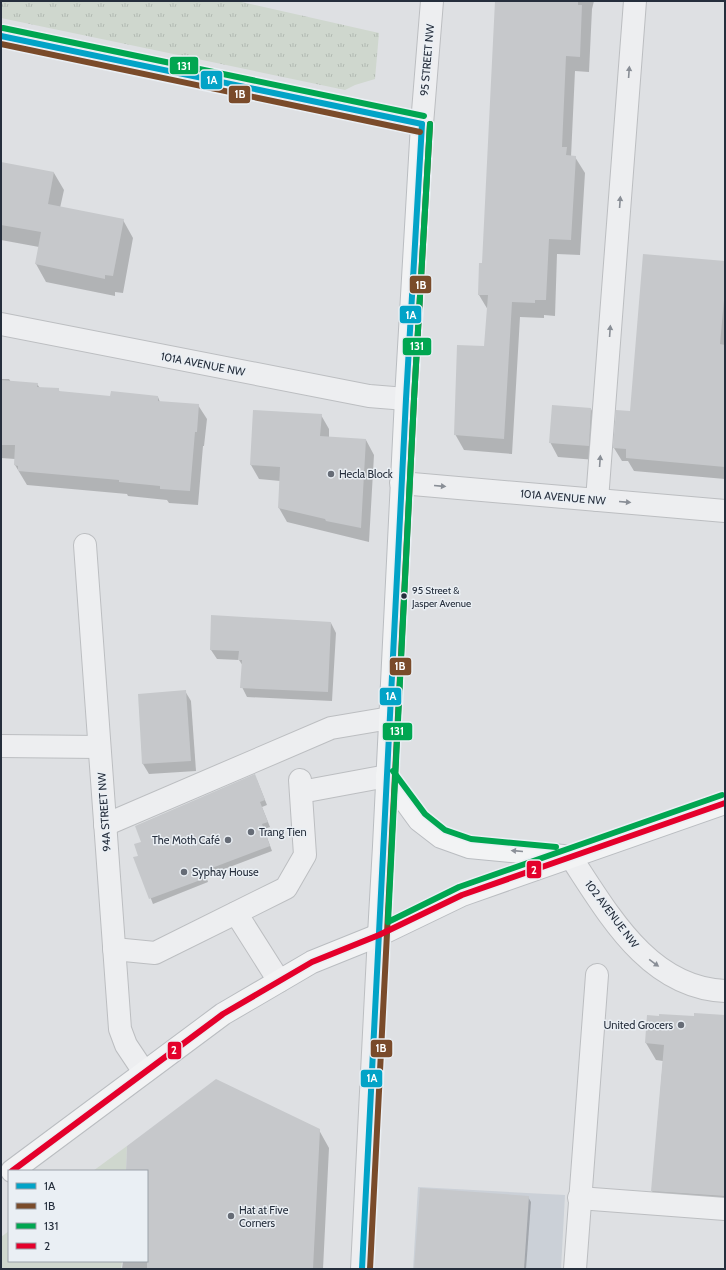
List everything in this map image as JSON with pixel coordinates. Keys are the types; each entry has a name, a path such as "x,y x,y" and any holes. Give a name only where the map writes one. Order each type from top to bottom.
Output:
{"main road":[{"path":"1,36 422,124"},
{"name":"95 STREET NW","path":"378,935 401,483 422,124"},
{"path":"387,776 419,820 442,837 468,847 570,856"},
{"path":"13,1170 223,1014 312,962 378,935 462,895 725,803"}],"street":[{"name":"95 STREET NW","path":"422,124 432,1"},
{"path":"597,500 634,1"},
{"name":"101A AVENUE NW","path":"1,324 368,396 406,399"},
{"name":"101A AVENUE NW","path":"401,483 725,511"},
{"name":"94A STREET NW","path":"85,545 120,1029 126,1045 144,1072"},
{"path":"105,825 331,728 390,718"},
{"path":"1,746 99,747"},
{"path":"114,949 155,953 286,888 305,855 300,786 387,776"},
{"name":"102 AVENUE NW","path":"570,856 629,941 644,956 684,983 717,991 725,991"},
{"path":"236,913 279,981"},
{"name":"95 STREET NW","path":"362,1269 378,935"},
{"path":"575,1269 579,1198 597,974"},
{"path":"579,1198 725,1209"}],"shaded area":[{"path":"418,1187 565,1195 561,1269 413,1269"}],"green space":[{"path":"1,1 237,1 379,33 375,79 355,85 345,90 1,18"},
{"path":"127,1146 126,1170 94,1170"},
{"path":"8,1232 8,1262 122,1262 121,1269 1,1269 1,1237"}],"building":[{"path":"495,1 578,1 578,5 582,5 580,57 566,56 562,147 567,147 566,155 576,156 571,240 549,239 546,300 535,300 535,303 512,302 504,439 454,435 457,345 484,346 488,295 478,295 479,263 482,263"},
{"path":"1,162 54,172 48,204 124,219 113,276 105,275 105,279 35,264 41,232 1,225"},
{"path":"643,254 725,261 725,289 720,344 725,345 725,467 626,458 626,449 613,448 616,410 630,411"},
{"path":"1,380 38,383 37,387 59,388 59,391 110,396 111,391 158,396 158,401 199,404 190,491 160,489 160,486 119,482 119,480 18,471 18,466 14,465 15,445 1,445"},
{"path":"552,405 591,408 589,446 549,443"},
{"name":"Hecla Block","path":"253,410 322,414 320,436 366,439 361,528 326,521 325,519 278,508 280,467 250,465"},
{"path":"211,615 331,622 328,692 240,688 242,660 238,660 239,651 210,650"},
{"path":"186,690 191,761 142,764 138,694"},
{"path":"255,774 265,800 260,802 268,822 262,824 270,846 204,871 206,878 149,899 133,857 138,856 134,844 141,842 135,826"},
{"path":"694,1013 725,1015 725,1196 651,1191 664,1045 645,1043 647,1015 659,1016 659,1014 694,1016"},
{"name":"Hat at Five Corners","path":"216,1079 320,1129 313,1269 147,1269 148,1170 126,1170 127,1146"},
{"path":"420,1188 529,1196 524,1269 414,1269"}],"transit line":[{"name":"131","path":"3,28 424,116"},
{"name":"1A","path":"1,36 422,124"},
{"name":"1B","path":"1,44 420,132"},
{"name":"1A","path":"362,1269 406,399 422,124"},
{"name":"1B","path":"370,1269 414,399 430,124"},
{"name":"131","path":"430,124 414,399 388,922 459,887 722,795"},
{"name":"131","path":"393,771 425,814 445,830 471,839 556,847"},
{"name":"2","path":"13,1170 223,1014 312,962 379,935 462,895 725,803"}],"place":[{"name":"Hecla Block","path":"331,474"},
{"name":"95 Street & Jasper Avenue","path":"404,596"},
{"name":"Trang Tien","path":"251,832"},
{"name":"The Moth Café","path":"228,840"},
{"name":"Syphay House","path":"184,872"},
{"name":"United Grocers","path":"681,1025"},
{"name":"Hat at Five Corners","path":"231,1216"}]}
